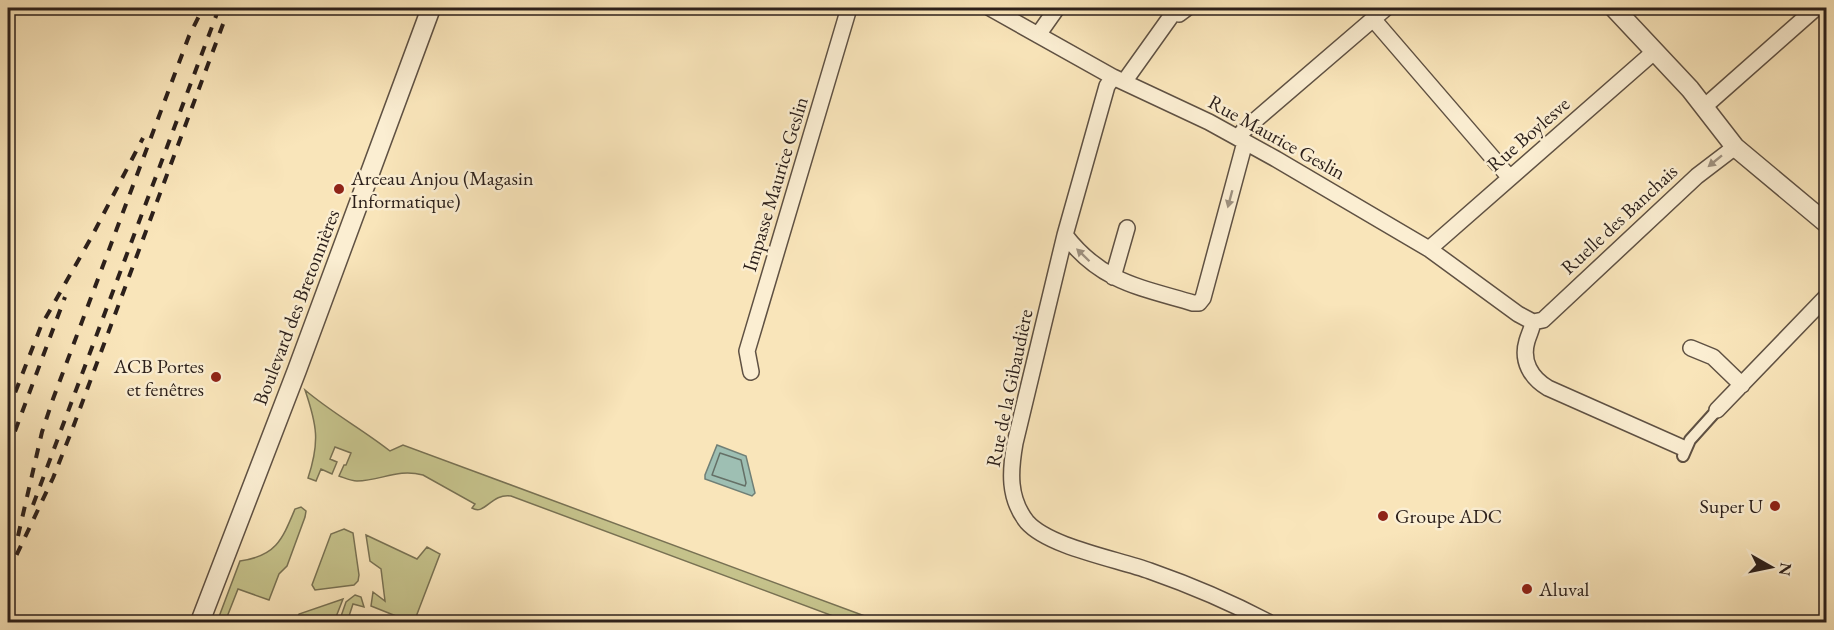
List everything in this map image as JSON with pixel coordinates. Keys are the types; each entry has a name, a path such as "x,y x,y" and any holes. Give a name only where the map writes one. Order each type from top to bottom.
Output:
{"street":[{"name":"Boulevard des Bretonnières","path":"200,622 297,370 431,8"},
{"name":"Impasse Maurice Geslin","path":"751,372 747,351 849,8"},
{"name":"Rue Maurice Geslin","path":"990,8 1118,79 1176,105 1242,140 1429,249 1518,314 1533,322"},
{"path":"1038,35 1057,8"},
{"name":"Rue de la Gibaudière","path":"1186,8 1179,14 1174,12 1118,79 1107,86 1065,235 1012,459 1012,490 1021,512 1037,531 1056,542 1152,571 1268,622"},
{"path":"1065,235 1086,259 1113,277 1196,304 1201,301 1244,130 1386,8"},
{"path":"1614,8 1704,106 1735,147 1827,223"},
{"path":"1704,106 1816,8"},
{"path":"1373,19 1510,178"},
{"name":"Rue Boylesve","path":"1429,249 1655,51"},
{"name":"Ruelle des Banchais","path":"1533,322 1543,320 1697,176 1735,147"},
{"path":"1113,277 1127,228"},
{"path":"1533,322 1527,340 1526,358 1530,372 1539,381 1548,388 1682,452 1717,410 1827,297"},
{"path":"1691,348 1713,357 1742,385"}],"shaded area":[{"path":"305,390 390,451 403,445 881,622 849,622 511,496 498,498 477,510 472,508 475,504 423,475 405,473 366,480 348,479 339,476 351,453 335,447 330,459 337,462 332,474 321,469 316,481 308,478 316,434"},
{"path":"301,507 306,511 305,517 287,566 279,574 269,600 238,589 225,622 217,622 240,561 252,559 270,551 286,530 295,509"},
{"path":"344,529 353,533 358,581 354,585 315,590 312,585 331,534"},
{"path":"366,535 417,559 427,547 440,554 414,622 394,622 396,616 371,606 373,592 385,601 381,569 370,561"},
{"path":"355,595 361,597 364,607 353,604 348,619 357,622 339,622 346,602"},
{"path":"343,599 334,622 295,622 299,614"}],"water":[{"path":"717,445 746,456 755,493 752,496 705,479"}],"railway":[{"path":"18,536 42,432 53,399 189,36 203,8"},
{"path":"33,505 219,8"},
{"path":"8,573 53,478 72,430 229,8"},
{"path":"8,411 41,326 91,238 143,138"},
{"path":"8,450 65,297"},
{"path":"8,469 13,443"}],"place":[{"name":"Arceau Anjou (Magasin Informatique)","path":"339,189"},
{"name":"ACB Portes et fenêtres","path":"216,377"},
{"name":"Super U","path":"1775,506"},
{"name":"Groupe ADC","path":"1383,516"},
{"name":"Aluval","path":"1527,589"}]}
